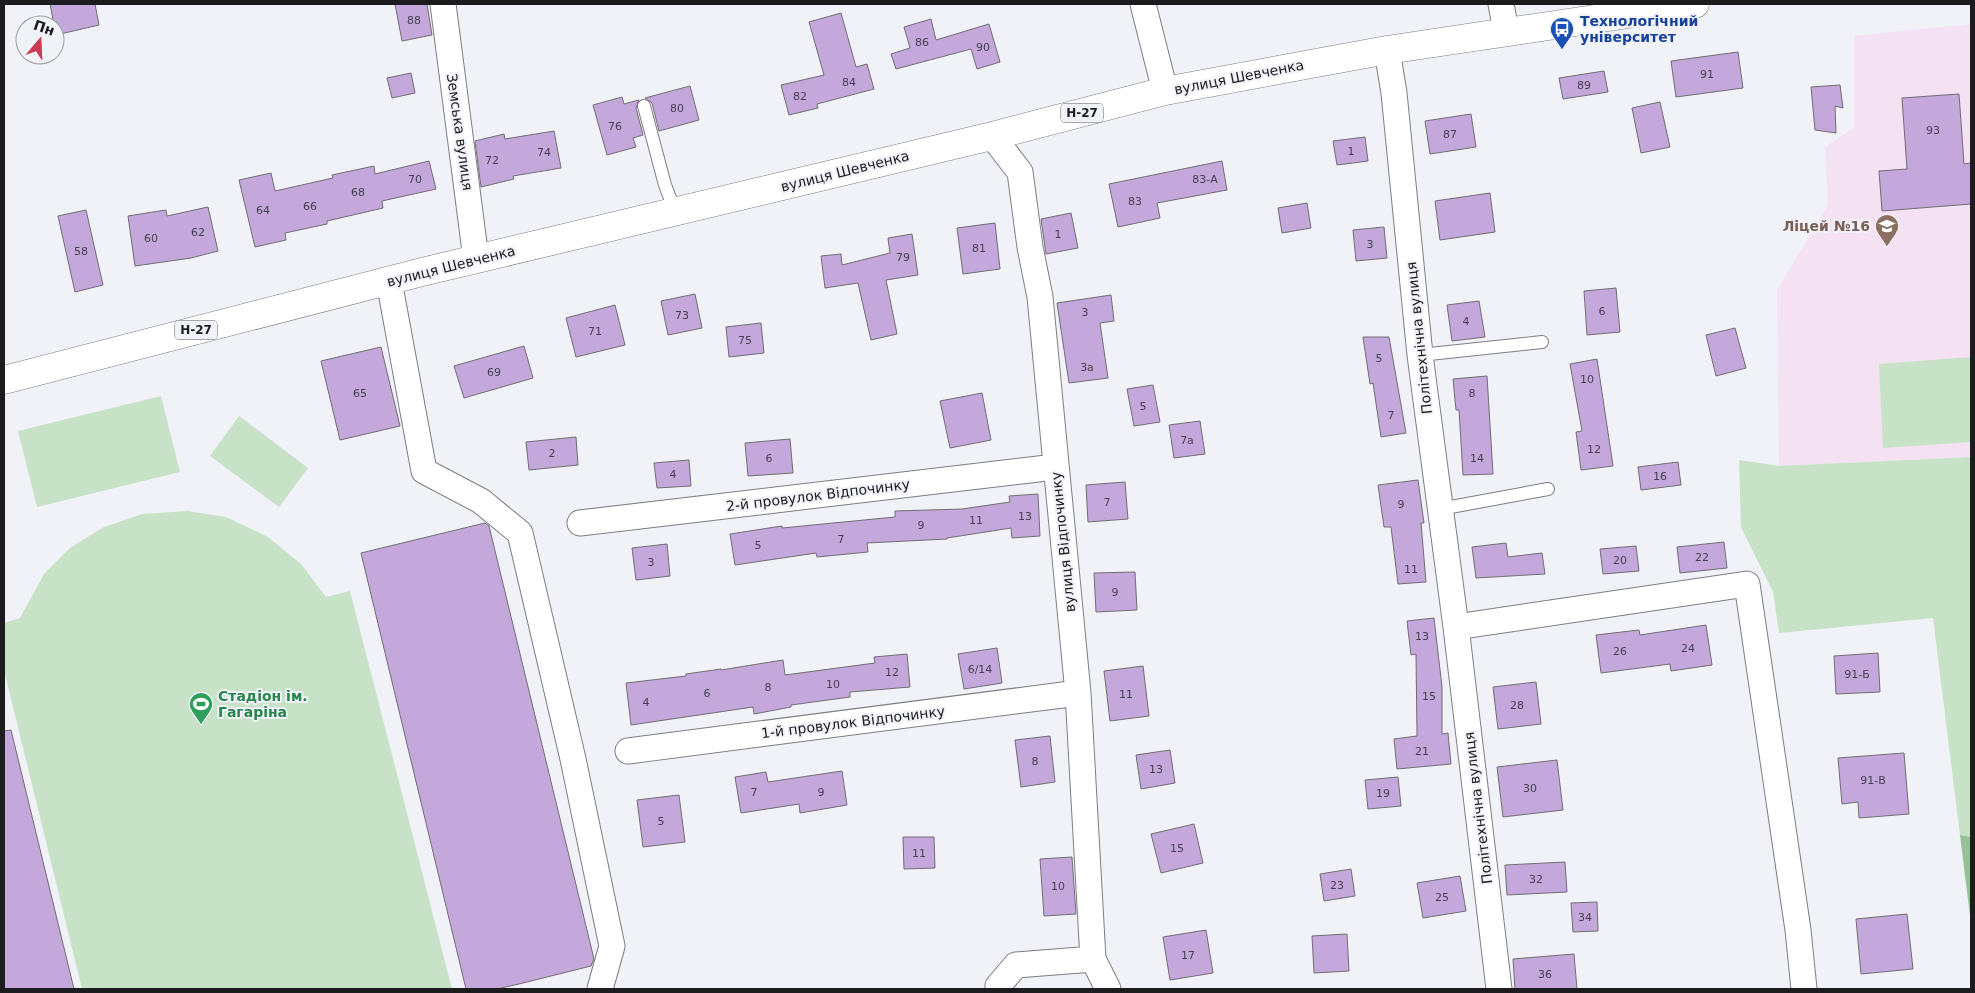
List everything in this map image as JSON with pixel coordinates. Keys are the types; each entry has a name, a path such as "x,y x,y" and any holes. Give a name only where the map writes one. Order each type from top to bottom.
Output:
{"main road":[{"name":"вулиця Шевченка","path":"4,380 476,259 992,136 1165,91 1387,50 1695,4"}],"street":[{"name":"Земська вулиця","path":"443,4 476,259"},
{"path":"1143,4 1165,91"},
{"path":"1501,4 1506,31"},
{"name":"Політехнічна вулиця","path":"1387,50 1394,93 1420,355 1456,627 1499,989"},
{"name":"вулиця Відпочинку","path":"992,136 1020,172 1030,247 1040,297 1078,693 1093,959 1108,989"},
{"path":"389,281 424,471 481,501 520,533 573,759 612,946 600,989"},
{"name":"2-й провулок Відпочинку","path":"580,523 1055,467"},
{"path":"1456,627 1747,584 1798,930 1804,989"},
{"name":"1-й провулок Відпочинку","path":"628,751 1078,693"},
{"path":"998,989 998,986 1016,965 1093,959"}],"lane":[{"path":"644,106 675,211"},
{"path":"1420,355 1542,342"},
{"path":"1440,509 1548,489"}],"shaded area":[{"name":"Ліцей №16","path":"1971,24 1971,457 1779,466 1777,290 1828,205 1825,147 1854,128 1854,36"}],"green space":[{"path":"1971,357 1971,442 1883,448 1879,364"},
{"path":"161,396 180,472 37,507 18,431"},
{"path":"239,416 308,468 279,507 210,456"},
{"path":"1971,457 1971,837 1960,835 1933,618 1779,633 1773,592 1741,527 1739,460 1779,466"},
{"name":"Стадіон ім. Гагаріна","path":"188,511 226,517 268,537 301,564 326,597 350,591 452,989 82,989 4,670 4,623 20,618 44,574 70,548 104,527 142,514"},
{"path":"1960,835 1971,837 1971,924"}],"building":[{"path":"50,4 95,4 99,25 65,33 65,15 52,15"},
{"path":"395,4 427,4 432,35 402,41"},
{"path":"841,13 856,67 867,64 874,89 817,104 818,108 789,115 781,85 824,75 809,22"},
{"path":"931,19 936,40 989,24 1000,62 977,69 971,49 896,69 891,54 910,48 904,27"},
{"path":"1738,52 1743,88 1676,97 1671,61"},
{"path":"1604,71 1608,92 1563,99 1559,78"},
{"path":"411,73 415,93 392,98 387,78"},
{"path":"1840,85 1843,108 1835,106 1836,133 1815,130 1811,87"},
{"path":"690,86 699,120 659,131 652,103 645,98"},
{"path":"1959,94 1964,164 1971,163 1971,204 1882,211 1879,171 1907,169 1902,98"},
{"path":"622,97 624,104 639,100 636,108 643,135 633,138 636,147 607,155 593,105"},
{"path":"1660,102 1670,147 1641,153 1632,108"},
{"path":"1471,114 1476,147 1430,154 1425,121"},
{"path":"554,131 561,168 513,176 514,179 481,187 475,141 504,134 505,139"},
{"path":"1365,137 1368,161 1337,165 1333,141"},
{"path":"429,161 436,189 382,201 383,208 327,221 327,224 285,233 286,240 255,247 239,180 271,173 275,191 333,178 332,175 374,166 375,174"},
{"path":"1222,161 1227,190 1157,203 1160,218 1118,227 1109,184"},
{"path":"1490,193 1495,232 1440,240 1435,201"},
{"path":"1307,203 1311,228 1282,233 1278,208"},
{"path":"208,207 218,251 191,258 135,266 128,216 166,210 167,216"},
{"path":"86,210 103,285 75,292 58,216"},
{"path":"1071,213 1078,248 1046,254 1041,219"},
{"path":"995,223 1000,269 963,274 957,228"},
{"path":"1384,227 1387,258 1356,261 1353,230"},
{"path":"912,234 918,275 886,280 897,334 871,340 858,283 825,288 821,256 841,254 842,265 890,253 888,238"},
{"path":"1616,288 1620,332 1587,335 1584,291"},
{"path":"695,294 702,328 668,335 661,301"},
{"path":"1111,295 1114,321 1100,323 1108,378 1069,383 1057,303"},
{"path":"1479,301 1485,337 1452,341 1447,305"},
{"path":"615,305 625,345 576,357 566,318"},
{"path":"761,323 764,353 729,357 726,327"},
{"path":"1735,328 1746,368 1716,376 1706,335"},
{"path":"1363,337 1389,337 1406,433 1381,437 1373,383 1370,384"},
{"path":"524,346 533,378 464,398 454,366"},
{"path":"381,347 400,426 340,440 321,361"},
{"path":"1597,359 1613,466 1581,470 1576,432 1582,431 1570,364"},
{"path":"1487,376 1493,474 1463,475 1459,410 1456,410 1453,379"},
{"path":"1153,385 1160,422 1134,426 1127,389"},
{"path":"982,393 991,440 950,448 940,401"},
{"path":"1200,421 1205,454 1174,458 1169,425"},
{"path":"576,437 578,465 529,470 526,442"},
{"path":"790,439 793,473 748,476 745,443"},
{"path":"689,460 691,486 657,488 654,463"},
{"path":"1678,462 1681,485 1641,490 1638,467"},
{"path":"1418,480 1424,523 1421,523 1426,582 1398,584 1391,527 1384,527 1378,485"},
{"path":"1125,482 1128,519 1088,522 1086,485"},
{"path":"1038,494 1040,536 1012,538 1011,528 947,539 867,543 868,552 817,557 816,553 735,565 730,534 782,526 782,528 895,517 895,511 962,509 1010,502 1009,496"},
{"path":"485,523 489,526 594,959 591,966 519,984 497,989 466,989 361,553"},
{"path":"1724,542 1727,568 1680,573 1677,547"},
{"path":"1506,543 1508,557 1542,553 1545,574 1476,578 1472,547"},
{"path":"667,544 670,576 636,580 632,548"},
{"path":"1636,546 1639,571 1603,574 1600,549"},
{"path":"1135,572 1137,610 1096,612 1094,573"},
{"path":"1434,618 1442,687 1442,734 1448,733 1451,764 1397,769 1394,739 1417,736 1416,654 1411,655 1407,621"},
{"path":"1706,625 1712,665 1671,671 1670,664 1601,673 1596,635 1639,630 1640,635"},
{"path":"997,648 1002,683 964,689 958,654"},
{"path":"1878,653 1880,692 1836,694 1834,656"},
{"path":"907,654 910,687 850,692 850,697 791,705 791,707 754,714 753,707 631,725 626,683 686,676 686,674 783,660 785,675 875,663 874,657"},
{"path":"1143,666 1149,716 1110,721 1104,671"},
{"path":"1536,682 1541,724 1498,729 1493,687"},
{"path":"11,730 74,989 4,989 4,731"},
{"path":"1050,736 1055,782 1021,787 1015,740"},
{"path":"1170,750 1175,783 1141,789 1136,755"},
{"path":"1904,753 1909,814 1859,818 1858,802 1842,804 1838,758"},
{"path":"1557,760 1563,810 1503,817 1497,767"},
{"path":"842,771 847,805 800,813 799,804 741,813 735,777 766,772 768,782"},
{"path":"1398,777 1401,806 1368,809 1365,780"},
{"path":"679,795 685,842 643,847 637,800"},
{"path":"1194,824 1203,863 1161,873 1151,834"},
{"path":"903,837 934,837 935,868 904,869"},
{"path":"1072,857 1076,914 1044,916 1040,859"},
{"path":"1565,862 1567,892 1507,895 1505,865"},
{"path":"1351,869 1355,896 1324,901 1320,874"},
{"path":"1460,876 1466,911 1423,918 1417,883"},
{"path":"1597,902 1598,931 1573,932 1571,903"},
{"path":"1907,914 1913,969 1861,974 1856,919"},
{"path":"1206,930 1213,973 1170,980 1163,937"},
{"path":"1347,934 1349,971 1314,973 1312,936"},
{"path":"1574,954 1577,989 1515,989 1513,959"}],"place":[{"name":"Технологічний університет","path":"1562,50"},
{"name":"Ліцей №16","path":"1887,247"},
{"name":"Стадіон ім. Гагаріна","path":"201,725"}]}
